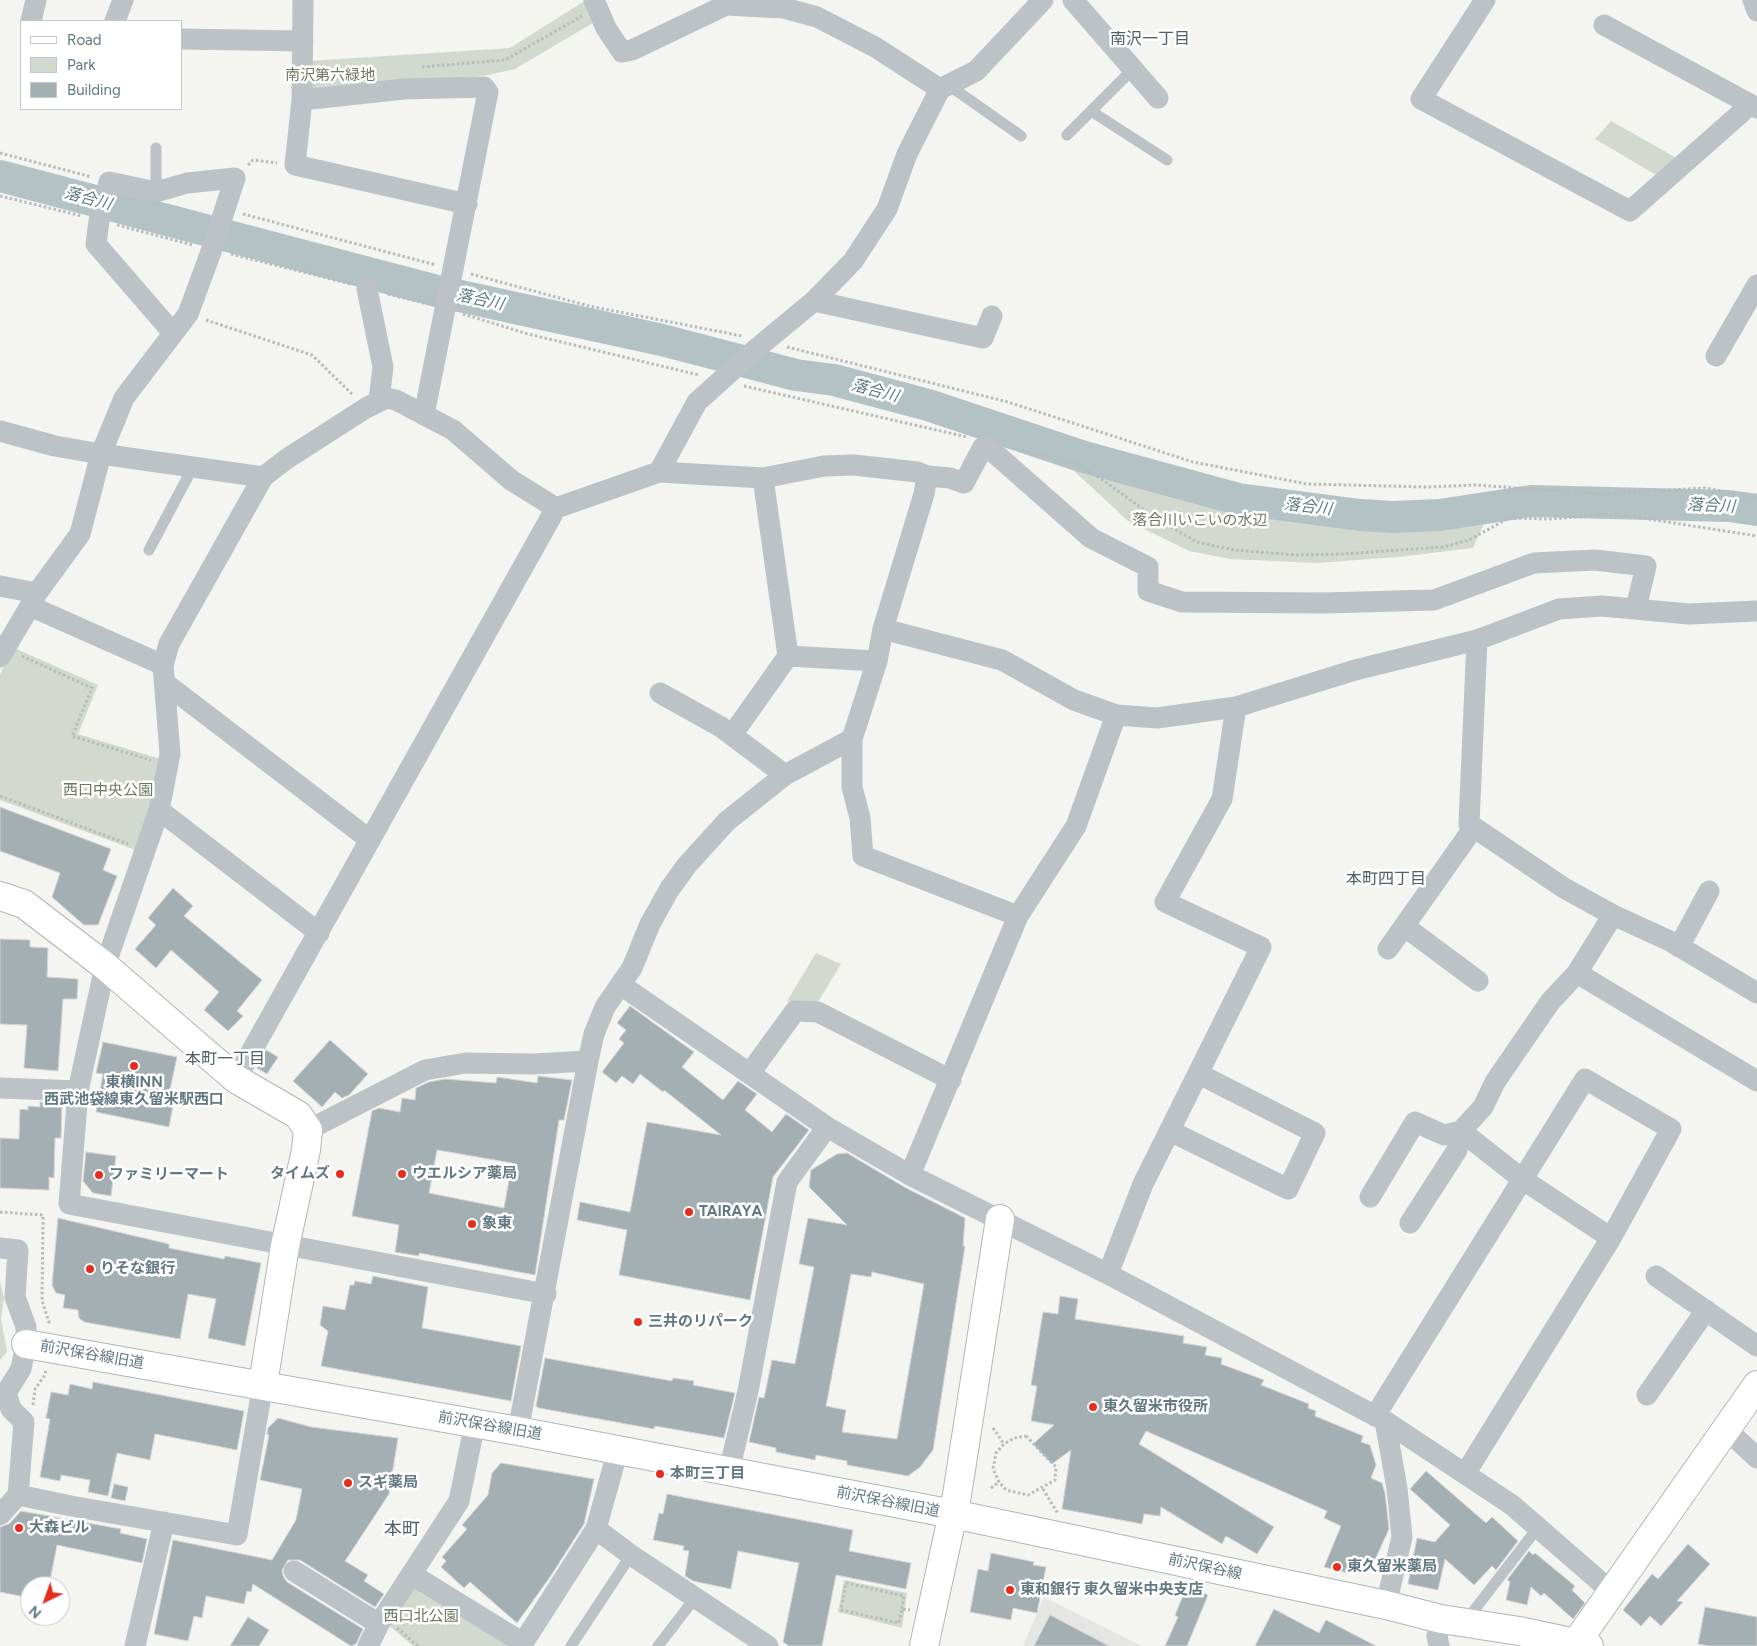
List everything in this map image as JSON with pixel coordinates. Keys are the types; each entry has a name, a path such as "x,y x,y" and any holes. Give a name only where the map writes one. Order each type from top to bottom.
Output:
{"street":[{"path":"31,20 36,0"},
{"path":"115,20 123,0"},
{"path":"302,0 302,100 295,165 466,204"},
{"path":"659,472 697,402 760,345 814,302 853,261 887,209 907,154 943,87 976,71 1043,0"},
{"path":"1073,0 1158,98"},
{"path":"1485,0 1421,99 1630,211 1753,107 1604,25"},
{"path":"1754,0 1757,11"},
{"path":"596,4 606,28 622,52 632,50 726,4 784,8 816,16 943,87"},
{"path":"182,39 302,41"},
{"path":"302,100 404,89 484,87 488,92 424,415"},
{"path":"7,655 34,599 80,534 101,454 124,398 188,314 213,247 235,178 187,183 156,192 109,183 99,218 96,244 173,333"},
{"path":"1716,356 1757,284"},
{"path":"367,288 383,366 372,404"},
{"path":"814,302 982,338 992,316"},
{"path":"546,1294 69,1204 78,1091 105,966 159,810 170,754 164,674 169,644 263,477 288,458 372,404 386,398 396,400 453,430 511,480 556,508"},
{"path":"0,430 55,446 263,477"},
{"path":"236,1079 556,508 659,472 763,478 824,466 854,465 916,472 927,476 950,478 964,483 983,447 991,450 1091,538 1148,567 1148,591 1182,602 1315,603 1434,600 1534,563 1595,560 1646,566 1636,608"},
{"path":"927,476 924,494 883,629 877,661 852,739 852,787 860,818 863,856 1018,916"},
{"path":"732,735 788,656 763,478"},
{"path":"0,586 34,599 164,674 370,840"},
{"path":"883,629 1002,660 1074,700 1116,716 1157,718 1236,707 1355,670 1477,640 1559,609 1602,606 1689,614 1757,611"},
{"path":"1477,640 1468,824 1564,888 1613,915 1679,947 1757,994"},
{"path":"788,656 877,661"},
{"path":"660,693 732,735 785,775"},
{"path":"1108,1274 1143,1184 1261,947 1165,902 1222,799 1236,707"},
{"path":"910,1175 1018,916 1076,826 1116,716"},
{"path":"518,1431 546,1294 588,1062 594,1034 605,1007 632,968 650,924 669,890 687,866 728,821 785,775 852,739"},
{"path":"159,810 319,933"},
{"path":"1388,949 1474,827"},
{"path":"1679,947 1709,891"},
{"path":"0,896 24,904 105,966 236,1079 298,1115 308,1130 306,1150 285,1246 237,1535 71,1506 18,1494"},
{"path":"1410,1223 1457,1150 1461,1131 1483,1107 1495,1082 1550,1002 1577,973 1613,915"},
{"path":"1404,926 1478,982"},
{"path":"1577,973 1757,1081"},
{"path":"621,985 827,1127 910,1175 1108,1274 1380,1418 1539,1526 1612,1592"},
{"path":"750,1073 794,1011 818,1012 951,1080"},
{"path":"308,1130 425,1070 466,1063 533,1064 588,1062"},
{"path":"1170,1130 1288,1189 1315,1133 1199,1074"},
{"path":"1386,1605 1402,1537 1397,1488 1380,1418 1522,1179 1586,1079 1671,1129 1611,1238 1465,1474"},
{"path":"0,1088 78,1091"},
{"path":"1370,1197 1415,1122 1444,1136 1461,1131"},
{"path":"729,1471 748,1390 787,1182 827,1127"},
{"path":"1461,1131 1522,1179 1611,1238"},
{"path":"924,1646 953,1514 1000,1219"},
{"path":"0,1248 18,1250 15,1297 26,1326 26,1344 21,1369 3,1394 11,1408 24,1422 18,1494 0,1515"},
{"path":"1656,1276 1757,1346"},
{"path":"1646,1395 1706,1310"},
{"name":"前沢保谷線旧道","path":"26,1344 263,1384 953,1514"},
{"path":"1580,1645 1612,1592 1757,1385"},
{"path":"368,1646 379,1624 459,1501 475,1423"},
{"path":"1726,1429 1757,1458"},
{"path":"411,1574 523,1643 596,1529 618,1450"},
{"name":"前沢保谷線","path":"953,1514 1386,1605 1452,1621 1580,1645"},
{"path":"140,1644 164,1522"},
{"path":"596,1529 631,1555 768,1646"},
{"path":"294,1571 379,1624"},
{"path":"1439,1646 1437,1636 1452,1621"}],"lane":[{"path":"1067,135 1133,69"},
{"path":"943,87 1021,136"},
{"path":"1091,111 1167,160"},
{"path":"156,148 156,192"},
{"path":"149,550 193,467"},
{"path":"1452,1621 1539,1526"},
{"path":"571,1646 631,1555"},
{"path":"658,1646 695,1598"}],"path":[{"path":"418,68 505,60 596,4"},
{"path":"302,77 351,73"},
{"path":"0,152 109,183"},
{"path":"235,178 253,160 295,165"},
{"path":"0,196 99,218 446,307 528,334 724,377 973,438"},
{"path":"225,212 589,306 1008,402 1194,462 1307,484 1428,487 1476,485 1600,494 1705,488 1757,498"},
{"path":"188,314 312,355 372,404"},
{"path":"1020,450 1076,464 1094,474 1157,519 1197,542 1234,550 1296,555 1444,548 1469,540 1509,518 1551,519 1616,514 1757,536"},
{"path":"7,655 92,688 72,736 160,762"},
{"path":"0,796 135,846"},
{"path":"993,1428 1004,1444"},
{"path":"1026,1436 1056,1468 1056,1480 1043,1489 1028,1495 1006,1490 999,1482 993,1469 996,1453 1004,1444 1014,1438 1026,1436"},
{"path":"991,1488 999,1482"},
{"path":"1043,1489 1060,1517"},
{"path":"846,1584 904,1596 902,1609 900,1623 841,1610 846,1584"},
{"path":"902,1609 914,1611"}],"shaded area":[{"path":"1044,1597 1142,1646 1023,1646"}],"green space":[{"name":"南沢第六緑地","path":"586,0 598,20 515,69 488,75 311,95 309,61 510,48"},
{"path":"1611,121 1682,161 1663,179 1595,139"},
{"name":"落合川いこいの水辺","path":"1075,454 1238,499 1360,515 1440,515 1491,508 1473,548 1398,557 1316,563 1230,559 1189,551 1128,521 1071,468"},
{"name":"西口中央公園","path":"14,648 98,685 78,734 164,760 138,851 0,800 0,674"},
{"path":"816,953 841,964 818,1002 796,1005 787,1001"},
{"path":"0,1282 4,1298 1,1319 7,1352 0,1360"},
{"name":"西口北公園","path":"414,1576 518,1646 413,1646 386,1623"},
{"path":"844,1580 907,1593 902,1628 838,1612"}],"building":[{"path":"0,807 111,849 103,870 117,876 98,925 84,925 52,897 60,873 0,851"},
{"path":"173,888 193,906 184,916 262,980 237,1011 243,1016 228,1031 204,1010 219,992 171,950 156,968 135,949 156,925 148,918"},
{"path":"0,939 30,940 30,947 48,948 47,977 78,979 77,999 63,999 58,1071 24,1068 27,1025 0,1024"},
{"path":"630,1006 694,1052 682,1067 723,1100 738,1081 757,1094 745,1110 772,1132 786,1114 809,1130 773,1177 750,1300 619,1275 627,1230 577,1220 580,1202 630,1212 647,1122 721,1135 664,1090 663,1092 640,1074 633,1084 622,1076 616,1083 602,1072 624,1043 619,1039 626,1030 617,1023"},
{"path":"330,1040 368,1074 349,1095 342,1098 335,1092 322,1107 293,1081"},
{"path":"103,1042 177,1057 168,1099 174,1100 169,1127 96,1112 103,1074 96,1073"},
{"path":"266,1050 278,1057 267,1074 257,1068"},
{"path":"538,1076 572,1080 564,1120 559,1120 535,1275 419,1253 419,1256 395,1252 399,1225 352,1216 372,1111 379,1108 400,1112 402,1098 415,1100 416,1088 429,1082 445,1079 496,1083 497,1077 537,1083","holes":["437,1150 512,1163 504,1208 429,1193"]},
{"path":"40,1102 62,1103 61,1138 55,1138 54,1178 49,1177 49,1190 0,1188 0,1138 19,1139 20,1109 28,1110 28,1106 40,1107"},
{"path":"86,1152 116,1156 111,1196 93,1193 83,1181"},
{"path":"847,1153 906,1188 965,1218 963,1246 965,1246 933,1450 920,1467 908,1476 847,1465 847,1461 816,1455 815,1460 776,1452 776,1448 749,1442 759,1397 764,1398 772,1360 795,1364 814,1267 799,1264 808,1218 847,1225 809,1187 811,1170 837,1154","holes":["872,1272 924,1284 897,1439 842,1432 846,1410 826,1406 851,1274 871,1277"]},
{"path":"58,1218 169,1244 169,1248 224,1259 225,1256 261,1263 245,1346 208,1338 216,1299 188,1294 180,1339 84,1322 79,1318 78,1310 63,1308 65,1295 56,1293 52,1285"},
{"path":"373,1276 428,1287 422,1328 521,1346 511,1401 321,1366 328,1331 320,1325 323,1306 345,1310 350,1285 354,1285 355,1281 371,1284"},
{"path":"1060,1296 1078,1299 1075,1319 1184,1336 1183,1343 1207,1347 1205,1355 1222,1358 1221,1364 1264,1380 1261,1385 1309,1404 1308,1408 1316,1411 1315,1416 1363,1436 1361,1442 1370,1445 1376,1465 1371,1478 1382,1483 1385,1493 1389,1529 1373,1564 1355,1556 1348,1573 1324,1567 1341,1526 1324,1518 1327,1511 1146,1431 1139,1444 1274,1527 1257,1554 1226,1536 1222,1544 1161,1507 1160,1516 1144,1514 1142,1524 1062,1509 1071,1450 1052,1464 1033,1444 1054,1425 1031,1421 1037,1386 1031,1385 1043,1312 1058,1314"},
{"path":"545,1358 672,1381 673,1378 694,1381 693,1385 735,1393 724,1438 655,1426 654,1429 539,1408 536,1406"},
{"path":"93,1382 244,1411 237,1450 155,1434 150,1460 117,1453 108,1496 88,1492 90,1480 61,1475 60,1481 40,1477 50,1419 46,1418 51,1392 68,1395 70,1384 92,1389"},
{"path":"278,1418 311,1427 398,1438 389,1494 345,1561 368,1575 364,1581 384,1594 375,1607 300,1560 288,1560 282,1570 287,1582 363,1629 356,1644 351,1646 253,1584 251,1592 247,1591 244,1604 206,1596 202,1618 194,1616 188,1641 154,1634 173,1540 272,1560 296,1520 302,1489 260,1480 269,1435 267,1434 268,1428"},
{"path":"501,1463 594,1479 584,1524 550,1577 517,1623 470,1582 464,1588 441,1567 446,1561 442,1557 467,1529 462,1525 488,1495 492,1473"},
{"path":"1426,1471 1486,1523 1492,1517 1518,1541 1496,1570 1492,1566 1474,1585 1445,1559 1438,1590 1408,1584 1417,1538 1435,1542 1450,1525 1410,1489"},
{"path":"114,1484 128,1487 125,1501 111,1498"},
{"path":"667,1494 853,1530 849,1551 911,1563 906,1589 836,1575 822,1646 789,1646 783,1642 799,1563 738,1551 731,1589 693,1581 685,1576 689,1551 683,1550 684,1546 653,1540 659,1513 663,1514"},
{"path":"21,1511 121,1529 120,1533 147,1539 142,1563 57,1545 51,1576 20,1576 20,1596 0,1592 0,1527 9,1524"},
{"path":"1688,1544 1710,1564 1677,1601 1683,1602 1661,1626 1650,1616 1641,1626 1623,1610 1652,1574 1658,1579"},
{"path":"1529,1551 1533,1555 1535,1553 1575,1586 1572,1590 1585,1603 1573,1619 1544,1593 1541,1596 1531,1587 1527,1605 1506,1600 1510,1582 1507,1580"},
{"path":"991,1553 1034,1562 1033,1565 1046,1567 1037,1613 1013,1608 1011,1620 970,1612 978,1569 988,1571"},
{"path":"1187,1586 1208,1595 1187,1646 1165,1646 1178,1617 1175,1615"},
{"path":"1705,1607 1757,1617 1757,1646 1709,1646 1698,1644"},
{"path":"1274,1609 1319,1633 1326,1620 1376,1646 1255,1646"},
{"path":"1050,1615 1109,1646 1034,1646"},
{"path":"248,1617 269,1630 259,1646 230,1646"}],"waterway":[{"name":"落合川","path":"0,176 437,291 662,340 796,375 834,380 928,405 1084,457 1238,499 1360,515 1393,517 1440,515 1531,501 1729,506 1757,510"}],"place":[{"name":"東横INN 西武池袋線東久留米駅西口","path":"134,1066"},
{"name":"タイムズ","path":"340,1174"},
{"name":"ウエルシア薬局","path":"402,1174"},
{"name":"ファミリーマート","path":"99,1175"},
{"name":"TAIRAYA","path":"689,1212"},
{"name":"象東","path":"472,1224"},
{"name":"りそな銀行","path":"90,1269"},
{"name":"三井のリパーク","path":"638,1322"},
{"name":"東久留米市役所","path":"1093,1407"},
{"name":"本町三丁目","path":"660,1474"},
{"name":"スギ薬局","path":"348,1483"},
{"name":"大森ビル","path":"19,1528"},
{"name":"東久留米薬局","path":"1337,1567"},
{"name":"東和銀行 東久留米中央支店","path":"1010,1590"}],"district":[{"name":"南沢一丁目","path":"1150,39"},
{"name":"本町四丁目","path":"1386,879"},
{"name":"本町一丁目","path":"225,1059"},
{"name":"本町","path":"402,1530"}]}
